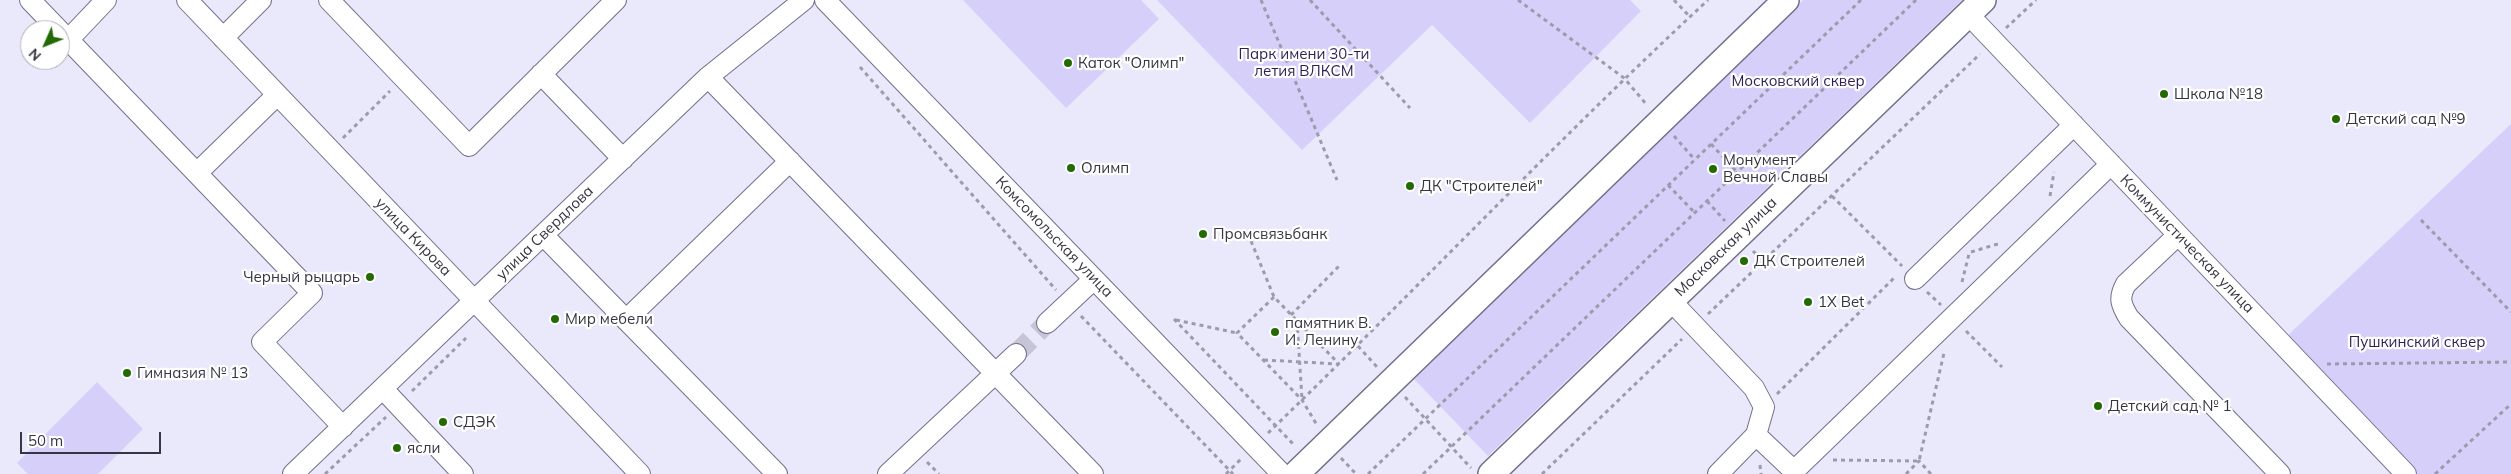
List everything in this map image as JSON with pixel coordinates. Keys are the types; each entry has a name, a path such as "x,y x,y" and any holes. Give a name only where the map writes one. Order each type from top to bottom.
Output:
{"main road":[{"path":"1302,468 1786,0"},
{"name":"Московская улица","path":"1491,474 1975,7"}],"street":[{"path":"30,0 50,20"},
{"path":"70,36 106,0"},
{"name":"улица Кирова","path":"187,0 640,474"},
{"path":"223,38 262,0"},
{"path":"329,0 469,146 616,0"},
{"name":"улица Свердлова","path":"293,474 708,77 804,0"},
{"name":"Комсомольская улица","path":"825,0 1282,474"},
{"name":"Коммунистическая улица","path":"1975,7 1993,41 2300,362 2399,472"},
{"path":"70,40 312,293 262,342 343,427"},
{"path":"541,74 622,159"},
{"path":"708,77 1093,474"},
{"path":"197,173 277,95"},
{"path":"1906,277 2074,126"},
{"path":"626,320 790,161"},
{"path":"1756,435 1794,471 2111,164"},
{"path":"543,235 777,474"},
{"path":"2178,235 2126,284 2121,292 2120,301 2130,318 2280,474"},
{"path":"1047,323 1094,279"},
{"path":"1671,301 1754,388 1764,407 1756,435 1718,474"},
{"path":"888,474 1016,354"},
{"path":"383,389 464,474"}],"path":[{"path":"1261,0 1337,180"},
{"path":"1310,0 1410,108"},
{"path":"1518,0 1624,78 1695,160"},
{"path":"1674,0 1690,17"},
{"path":"1226,474 1358,346 1624,78 1708,0"},
{"path":"1368,474 1861,0"},
{"path":"1423,474 1916,0"},
{"path":"1542,474 2036,0"},
{"path":"854,60 1068,303 1233,474"},
{"path":"330,150 404,78"},
{"path":"2044,228 2059,140"},
{"path":"1711,144 1737,172"},
{"path":"1668,185 1695,213"},
{"path":"2421,220 2511,312"},
{"path":"1251,241 1274,297 1339,364"},
{"path":"1961,256 2007,241"},
{"path":"1291,315 1341,264"},
{"path":"1764,407 1906,277"},
{"path":"1237,333 1274,297"},
{"path":"325,474 488,316"},
{"path":"1302,400 1237,333 1174,319 1276,426 1302,468"},
{"path":"1297,321 1302,400"},
{"path":"1358,346 1476,474"},
{"path":"1264,360 1339,364"},
{"path":"2300,362 2511,362"},
{"path":"2435,474 2511,404"},
{"path":"1906,474 1919,461 1931,474"}],"green space":[{"name":"Каток \"Олимп\"","path":"963,0 1141,0 1159,19 1066,108"},
{"name":"Парк имени 30-ти летия ВЛКСМ","path":"1157,0 1630,0 1641,11 1530,123 1432,25 1302,150"},
{"name":"Московский сквер","path":"1803,0 1962,0 1488,456 1414,379"},
{"name":"Пушкинский сквер","path":"2511,124 2511,474 2414,474 2284,339"},
{"path":"97,382 143,429 98,474 28,474 17,463"}],"tunnel":[{"path":"1016,354 1047,323"}],"place":[{"name":"Каток \"Олимп\"","path":"1068,63"},
{"name":"Школа №18","path":"2164,94"},
{"name":"Детский сад №9","path":"2336,119"},
{"name":"Олимп","path":"1071,168"},
{"name":"Монумент Вечной Славы","path":"1713,169"},
{"name":"ДК \"Строителей\"","path":"1410,186"},
{"name":"Промсвязьбанк","path":"1203,234"},
{"name":"ДК Строителей","path":"1744,261"},
{"name":"Черный рыцарь","path":"370,277"},
{"name":"1X Bet","path":"1808,302"},
{"name":"Мир мебели","path":"555,319"},
{"name":"памятник В. И. Ленину","path":"1275,332"},
{"name":"Гимназия № 13","path":"127,373"},
{"name":"Детский сад № 1","path":"2098,406"},
{"name":"СДЭК","path":"443,422"},
{"name":"ясли","path":"397,448"}]}
